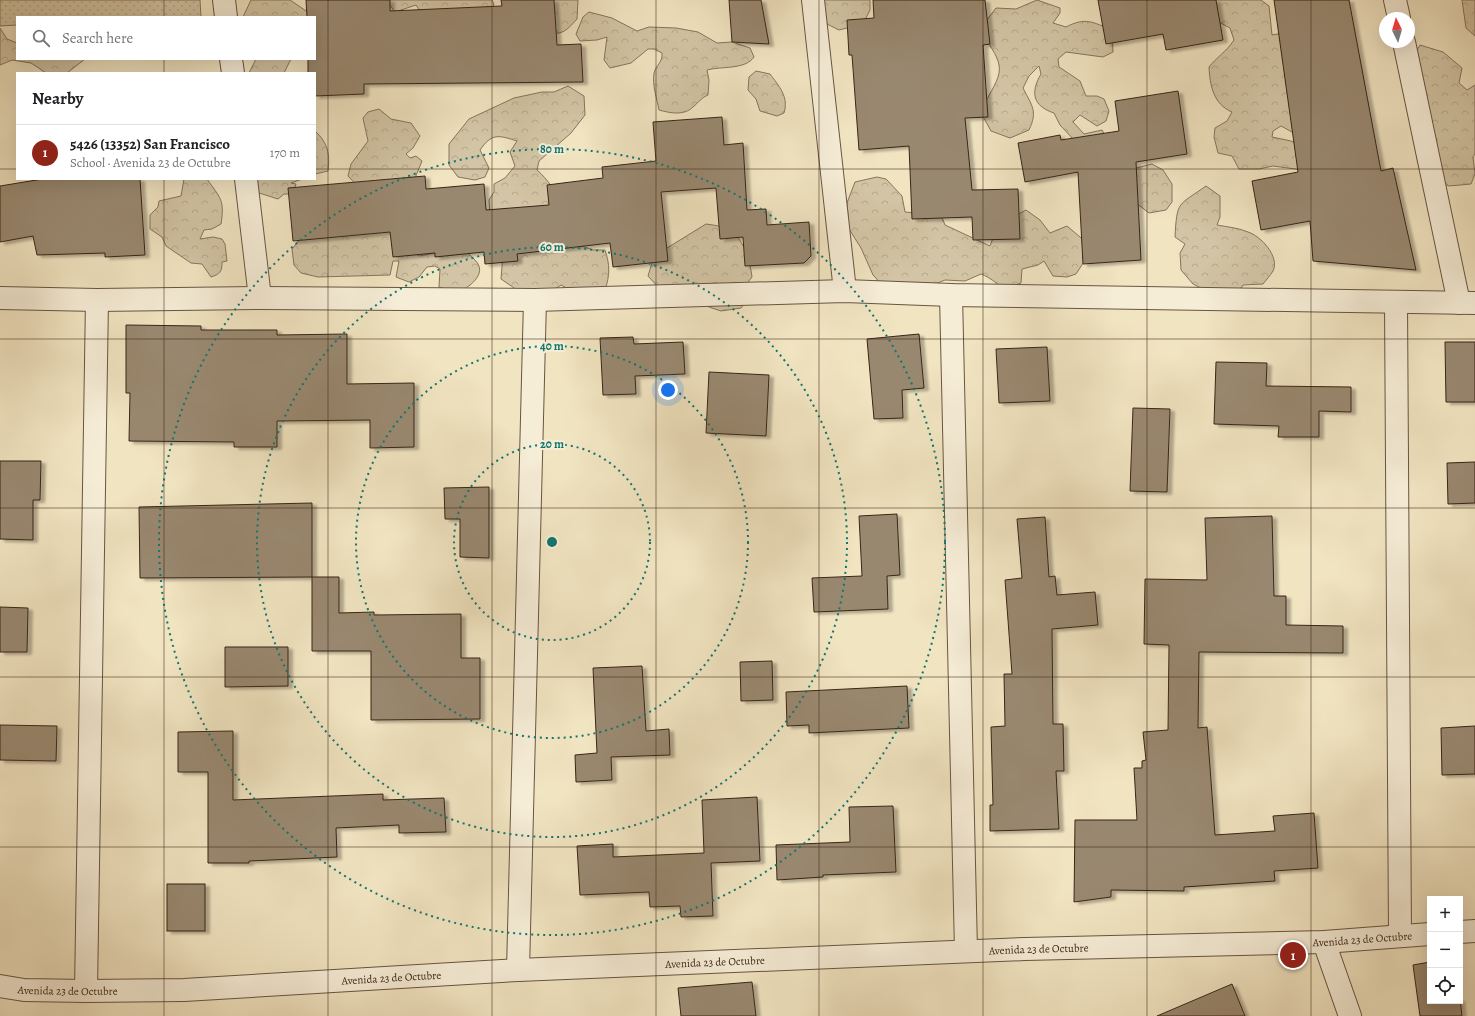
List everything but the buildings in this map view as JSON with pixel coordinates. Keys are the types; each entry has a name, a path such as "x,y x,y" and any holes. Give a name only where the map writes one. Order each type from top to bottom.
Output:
{"street":[{"path":"224,0 226,16"},
{"path":"813,0 845,291"},
{"path":"1395,0 1398,12"},
{"path":"0,298 97,300 260,298 535,300 845,291 951,295 1467,303 1405,48"},
{"path":"231,60 233,72"},
{"path":"246,180 260,298"},
{"path":"951,295 966,951"},
{"path":"86,991 97,300"},
{"path":"518,970 535,300"},
{"path":"1396,303 1400,935"},
{"path":"1463,932 1475,931"},
{"name":"Avenida 23 de Octubre","path":"0,986 24,990 184,990 518,970 966,951 1324,942 1427,934"},
{"path":"1324,942 1350,1016"}],"green space":[{"path":"0,0 200,0 201,16 16,16 16,25 0,26"},
{"path":"251,0 290,0 312,15 312,16 243,16"},
{"path":"386,0 492,0 494,4 491,15 424,17 416,5 395,12"},
{"path":"528,0 578,0 577,19 564,31 547,34"},
{"path":"818,0 870,0 870,10 863,24 839,30 821,21"},
{"path":"1037,0 1060,8 1060,13 1053,23 1066,27 1084,21 1112,30 1113,52 1103,57 1066,52 1058,59 1059,67 1080,81 1086,96 1097,96 1104,99 1109,111 1106,121 1097,126 1080,115 1073,122 1084,134 1102,130 1108,141 1074,140 1060,125 1054,113 1042,107 1038,103 1035,87 1041,74 1039,66 1029,76 1023,88 1033,109 1033,118 1029,130 1010,138 991,131 980,111 994,86 999,70 995,54 979,30 996,8 1016,9"},
{"path":"1197,0 1261,0 1269,6 1272,35 1294,31 1303,138 1281,126 1273,131 1272,137 1291,141 1302,146 1303,170 1273,166 1259,169 1239,169 1232,156 1218,153 1214,137 1215,128 1227,121 1232,112 1226,109 1217,99 1210,80 1209,67 1234,40 1230,28 1213,19"},
{"path":"1462,0 1475,0 1475,36 1466,28"},
{"path":"589,12 612,18 637,31 649,27 676,28 698,32 717,43 732,42 750,48 754,57 745,64 739,66 707,70 709,80 708,95 689,110 677,113 659,110 654,87 654,73 661,59 662,53 654,49 648,49 631,63 610,68 604,60 607,37 597,40 580,41 576,34 583,17"},
{"path":"0,28 7,39 16,43 16,60 84,60 68,72 44,72 31,63 12,60 0,65"},
{"path":"1420,45 1443,52 1462,68 1459,83 1467,90 1475,85 1475,154 1473,157 1475,174 1471,184 1449,186 1426,176 1418,163 1413,134 1409,64"},
{"path":"256,60 290,60 284,72 250,72"},
{"path":"756,71 770,74 780,87 785,102 784,113 777,116 760,111 756,99 748,90 749,77"},
{"path":"568,86 584,96 585,115 571,133 539,161 537,170 545,178 557,195 579,245 593,250 605,250 609,270 607,285 605,290 570,290 561,285 552,291 520,292 501,279 503,254 490,217 489,200 494,192 494,184 505,178 515,166 510,152 517,141 505,137 496,137 484,144 480,150 489,168 485,177 475,180 458,177 449,165 449,144 469,119 514,98 542,92 554,92"},
{"path":"379,109 391,119 411,123 420,136 413,148 406,154 410,158 416,156 422,161 413,183 363,192 348,176 351,164 368,141 363,118 368,112"},
{"path":"316,132 323,140 327,149 329,159 328,171 316,174"},
{"path":"1152,164 1163,170 1172,184 1172,202 1166,210 1149,213 1132,200 1136,168"},
{"path":"877,177 886,179 902,196 905,212 941,215 945,225 990,246 996,230 1005,221 1026,210 1040,220 1050,233 1067,226 1093,248 1076,274 1067,277 1053,276 1044,261 1038,265 1022,269 1021,283 1007,287 999,285 981,274 965,281 945,280 935,284 884,287 873,275 861,248 849,229 847,203 855,182"},
{"path":"184,180 208,180 220,199 222,204 221,224 212,229 204,230 200,239 213,237 222,239 225,244 227,261 222,262 222,268 217,275 211,277 202,264 191,263 166,246 162,237 150,229 150,215 158,207 159,201 181,196"},
{"path":"238,180 299,180 291,183 296,184 293,194 284,194 278,199 253,191"},
{"path":"1206,186 1220,196 1220,217 1217,225 1253,234 1263,242 1272,254 1274,260 1273,271 1263,284 1243,285 1238,293 1213,294 1193,284 1181,270 1180,253 1185,244 1175,237 1178,210 1184,201"},
{"path":"385,222 402,245 419,256 460,248 472,257 479,265 480,270 475,280 466,288 457,293 439,287 440,269 435,266 427,267 419,277 409,282 396,277 399,261 393,261 390,275 318,277 301,273 294,265 292,249 304,234"},
{"path":"706,224 720,226 734,233 745,250 750,264 752,277 745,286 745,303 741,308 721,311 709,307 679,286 659,288 648,276 654,256"}],"place":[{"name":"5426 (13352) San Francisco","path":"1293,955"}]}
